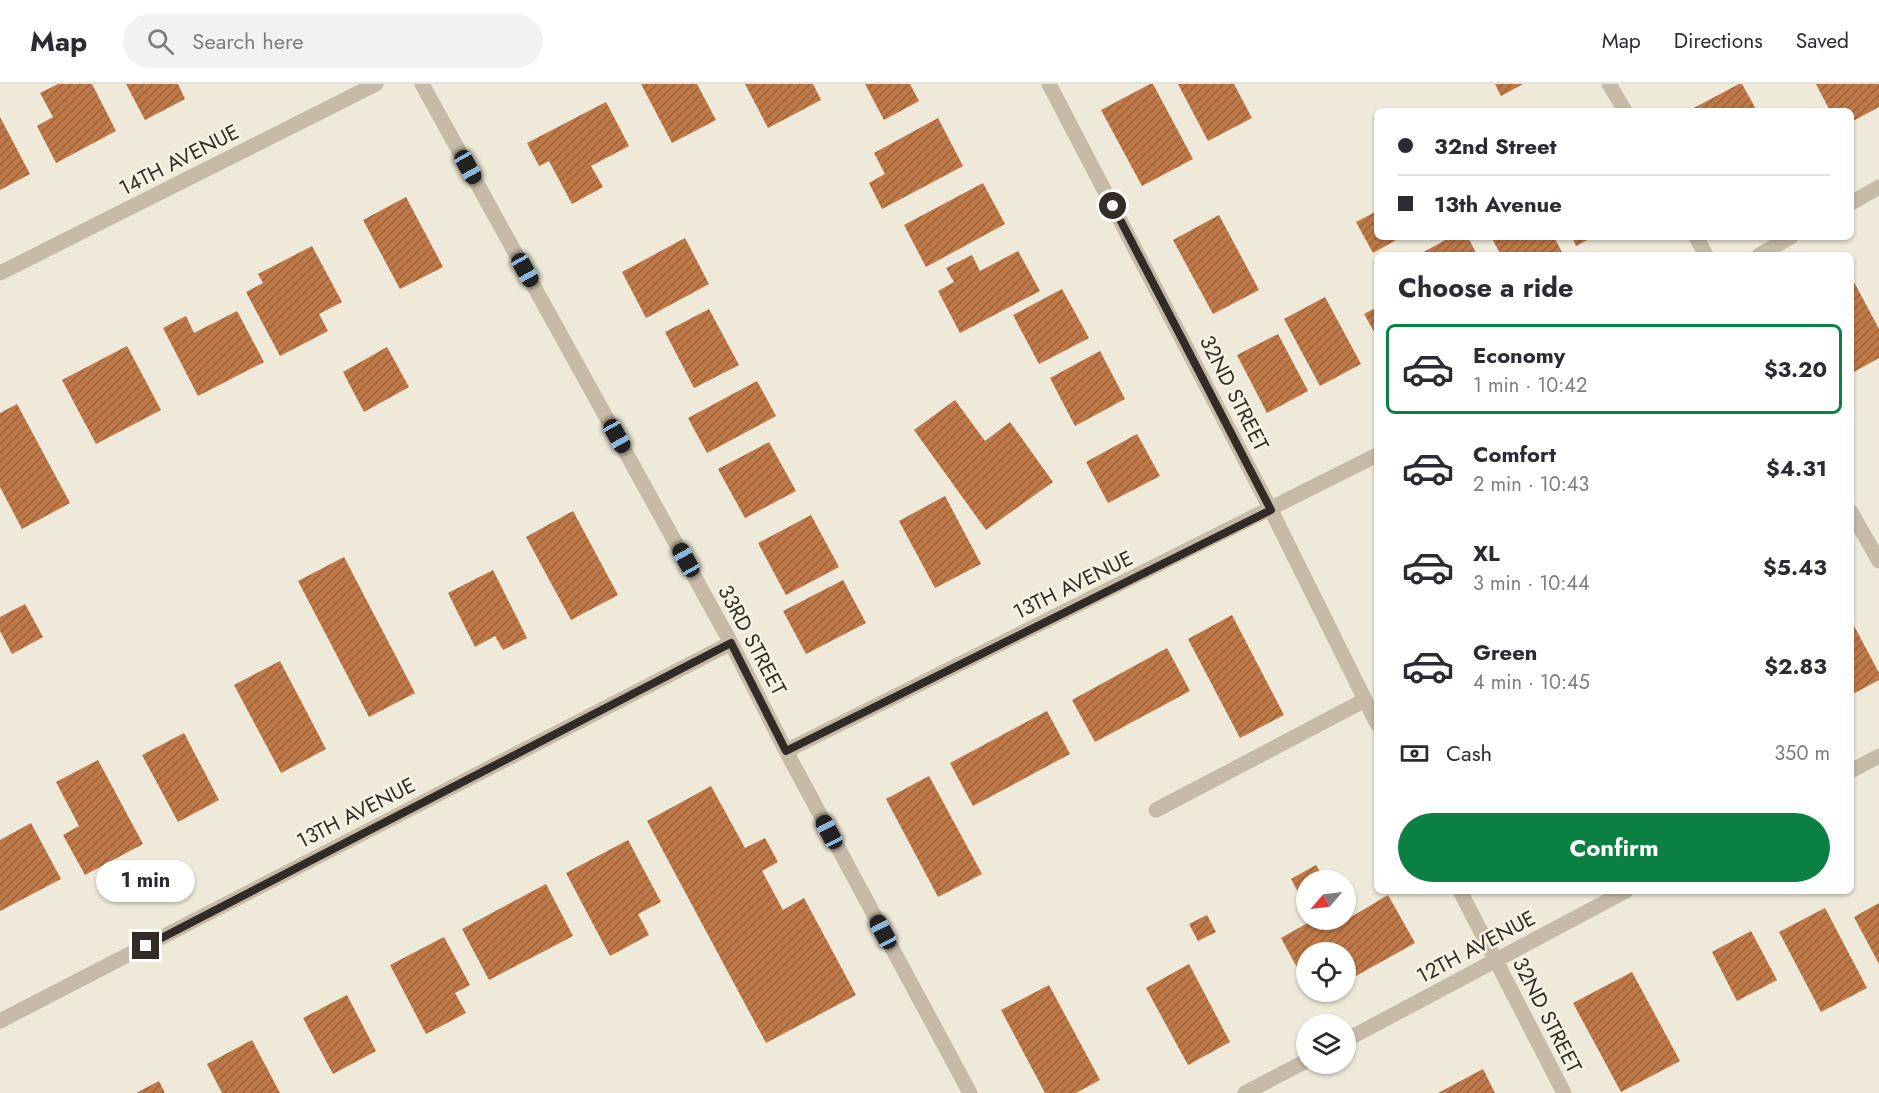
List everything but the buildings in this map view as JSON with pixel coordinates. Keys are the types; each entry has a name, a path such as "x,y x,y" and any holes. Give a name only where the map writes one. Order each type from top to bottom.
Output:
{"street":[{"name":"14TH AVENUE","path":"0,273 376,84"},
{"name":"33RD STREET","path":"423,84 731,643 786,751 970,1093"},
{"name":"32ND STREET","path":"1049,84 1271,510 1374,718"},
{"path":"1610,84 1623,108"},
{"path":"1854,201 1879,187"},
{"path":"1764,252 1786,240"},
{"name":"13TH AVENUE","path":"786,751 1374,457"},
{"path":"1854,517 1879,561"},
{"name":"13TH AVENUE","path":"0,1021 731,643"},
{"path":"1156,810 1365,700"},
{"path":"1854,769 1879,756"},
{"name":"32ND STREET","path":"1462,894 1564,1093"},
{"name":"12TH AVENUE","path":"1356,1035 1620,894"},
{"path":"1245,1093 1296,1066"}],"route":[{"path":"146,946 731,643 786,751 1271,510 1113,206"}]}
